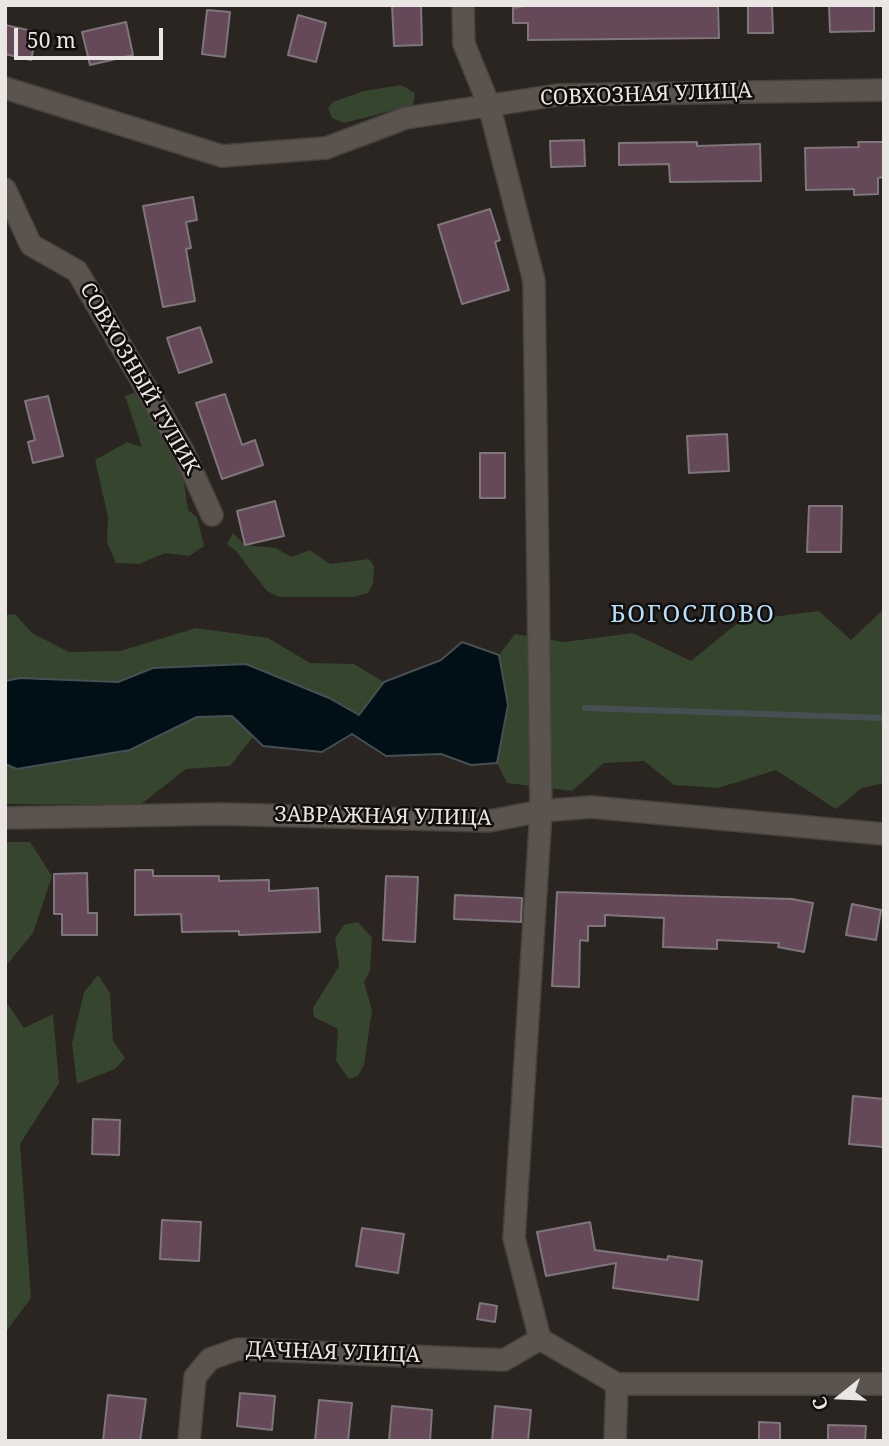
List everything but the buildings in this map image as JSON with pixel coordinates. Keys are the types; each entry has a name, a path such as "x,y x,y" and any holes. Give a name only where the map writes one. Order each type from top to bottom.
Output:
{"street":[{"path":"463,5 464,44 489,105 534,281 541,811 514,1238 540,1339 617,1384 884,1384"},
{"name":"СОВХОЗНАЯ УЛИЦА","path":"5,88 222,156 326,148 406,118 558,94 884,90"},
{"name":"СОВХОЗНЫЙ ТУПИК","path":"5,189 31,245 78,271 183,451 212,515"},
{"name":"ЗАВРАЖНАЯ УЛИЦА","path":"5,818 220,814 489,821 541,811 591,807 884,834"},
{"name":"ДАЧНАЯ УЛИЦА","path":"189,1441 195,1377 210,1359 238,1349 504,1360 540,1339"},
{"path":"615,1441 617,1384"}],"green space":[{"path":"401,85 415,93 413,105 344,123 332,118 328,108 333,102 364,91"},
{"path":"139,391 163,427 184,483 188,510 197,517 204,546 189,556 165,553 139,564 116,563 107,542 108,517 95,460 127,442 142,447 125,396"},
{"path":"233,533 245,545 276,548 291,557 310,550 330,564 369,559 374,566 373,583 368,593 354,597 279,597 267,591 235,550 227,544"},
{"path":"884,609 884,783 862,788 836,809 776,770 718,788 674,785 644,761 604,763 572,791 507,783 497,763 508,705 499,655 515,634 564,642 633,633 691,661 740,621 819,611 851,640"},
{"path":"15,614 32,633 69,652 120,651 196,628 268,638 310,663 354,664 384,682 360,715 329,698 246,664 153,668 118,682 20,678 5,681 5,615"},
{"path":"232,716 253,737 230,766 186,769 140,805 5,804 5,764 17,769 130,750 197,717"},
{"path":"5,842 30,842 52,876 33,933 5,967"},
{"path":"358,922 372,938 370,971 364,982 372,1010 364,1065 358,1076 349,1079 336,1061 338,1029 314,1017 313,1008 339,966 335,938 344,925"},
{"path":"98,975 110,993 113,1041 125,1058 115,1069 77,1084 72,1043 84,992"},
{"path":"5,1000 24,1028 53,1014 59,1083 20,1144 31,1298 5,1333"}],"shaded area":[{"path":"462,642 499,655 508,705 497,763 471,765 441,754 386,756 352,734 322,752 263,746 232,716 197,717 130,750 17,769 5,764 5,681 20,678 118,682 153,668 246,664 329,698 359,715 384,682 441,660"}],"waterway":[{"path":"585,708 884,718"}],"district":[{"name":"БОГОСЛОВО","path":"693,615"}]}
